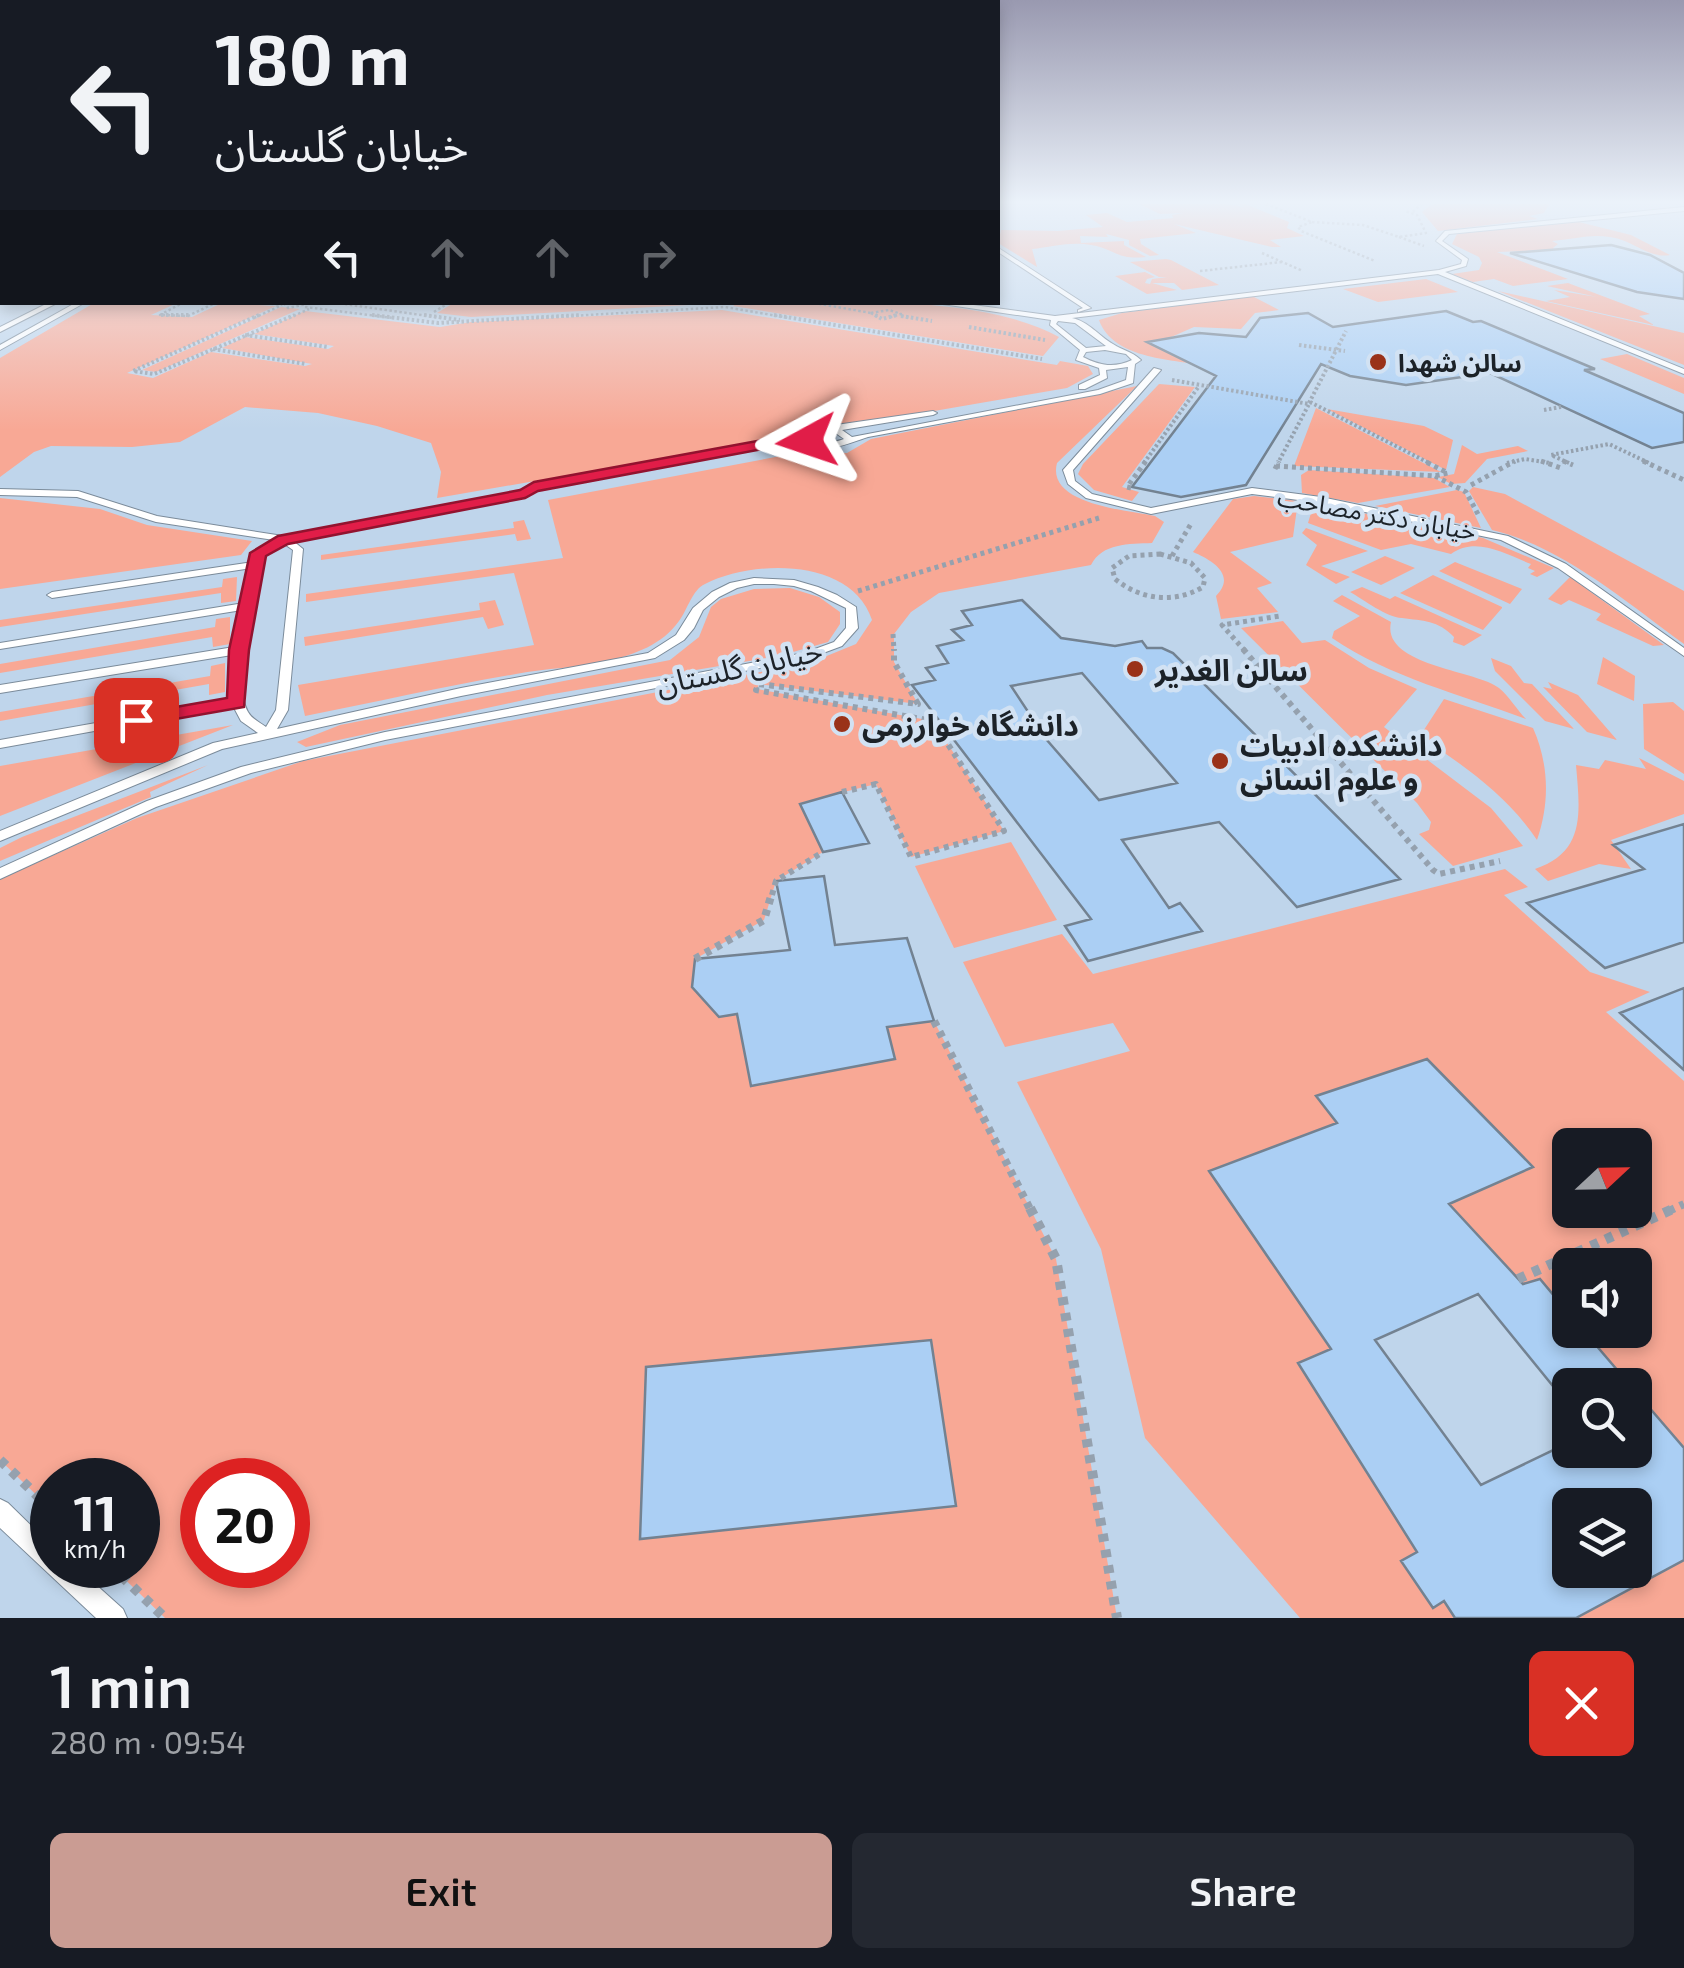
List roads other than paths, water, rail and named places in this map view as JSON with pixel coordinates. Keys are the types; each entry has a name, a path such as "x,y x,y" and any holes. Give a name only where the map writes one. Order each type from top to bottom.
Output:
{"lane":[{"path":"1028,280 1066,305 1052,324 1084,350"},
{"path":"1044,280 1088,308 1056,318"},
{"path":"1000,304 1043,311 1056,318 1372,280"},
{"path":"1456,280 1684,372"},
{"path":"0,330 50,305"},
{"path":"0,348 79,305"},
{"path":"529,490 541,495 815,445 843,444 850,438 1120,387 1130,381 1136,357 1113,348 1076,321 955,305"},
{"path":"1113,348 1084,350 1079,355 1082,361 1102,367 1132,365"},
{"path":"0,492 78,494 156,519 284,540 298,549 282,710 268,734 244,717 237,702 239,650 258,553 284,540 829,429 1071,390 1096,383 1104,376 1102,367"},
{"name":"خیابان دکتر مصاحب","path":"1156,370 1068,470 1071,482 1089,496 1151,511 1262,492 1487,533 1562,566 1682,649"},
{"path":"829,429 844,432 850,438"},
{"path":"806,436 815,445"},
{"path":"52,595 258,564"},
{"name":"خیابان گلستان","path":"0,836 218,746 651,656 672,645 697,610 718,592 747,583 784,578 851,607 852,628 838,644 807,656 462,720 244,770 174,794 0,874"},
{"path":"0,646 247,606"},
{"path":"0,689 239,650"},
{"path":"0,744 237,702"},
{"path":"0,1511 30,1540"},
{"path":"81,1588 114,1618"}],"place":[{"name":"سالن شهدا","path":"1378,362"},
{"name":"سالن الغدیر","path":"1135,669"},
{"name":"دانشگاه خوارزمی","path":"842,724"},
{"name":"دانشکده ادبیات و علوم انسانی","path":"1220,761"}]}
